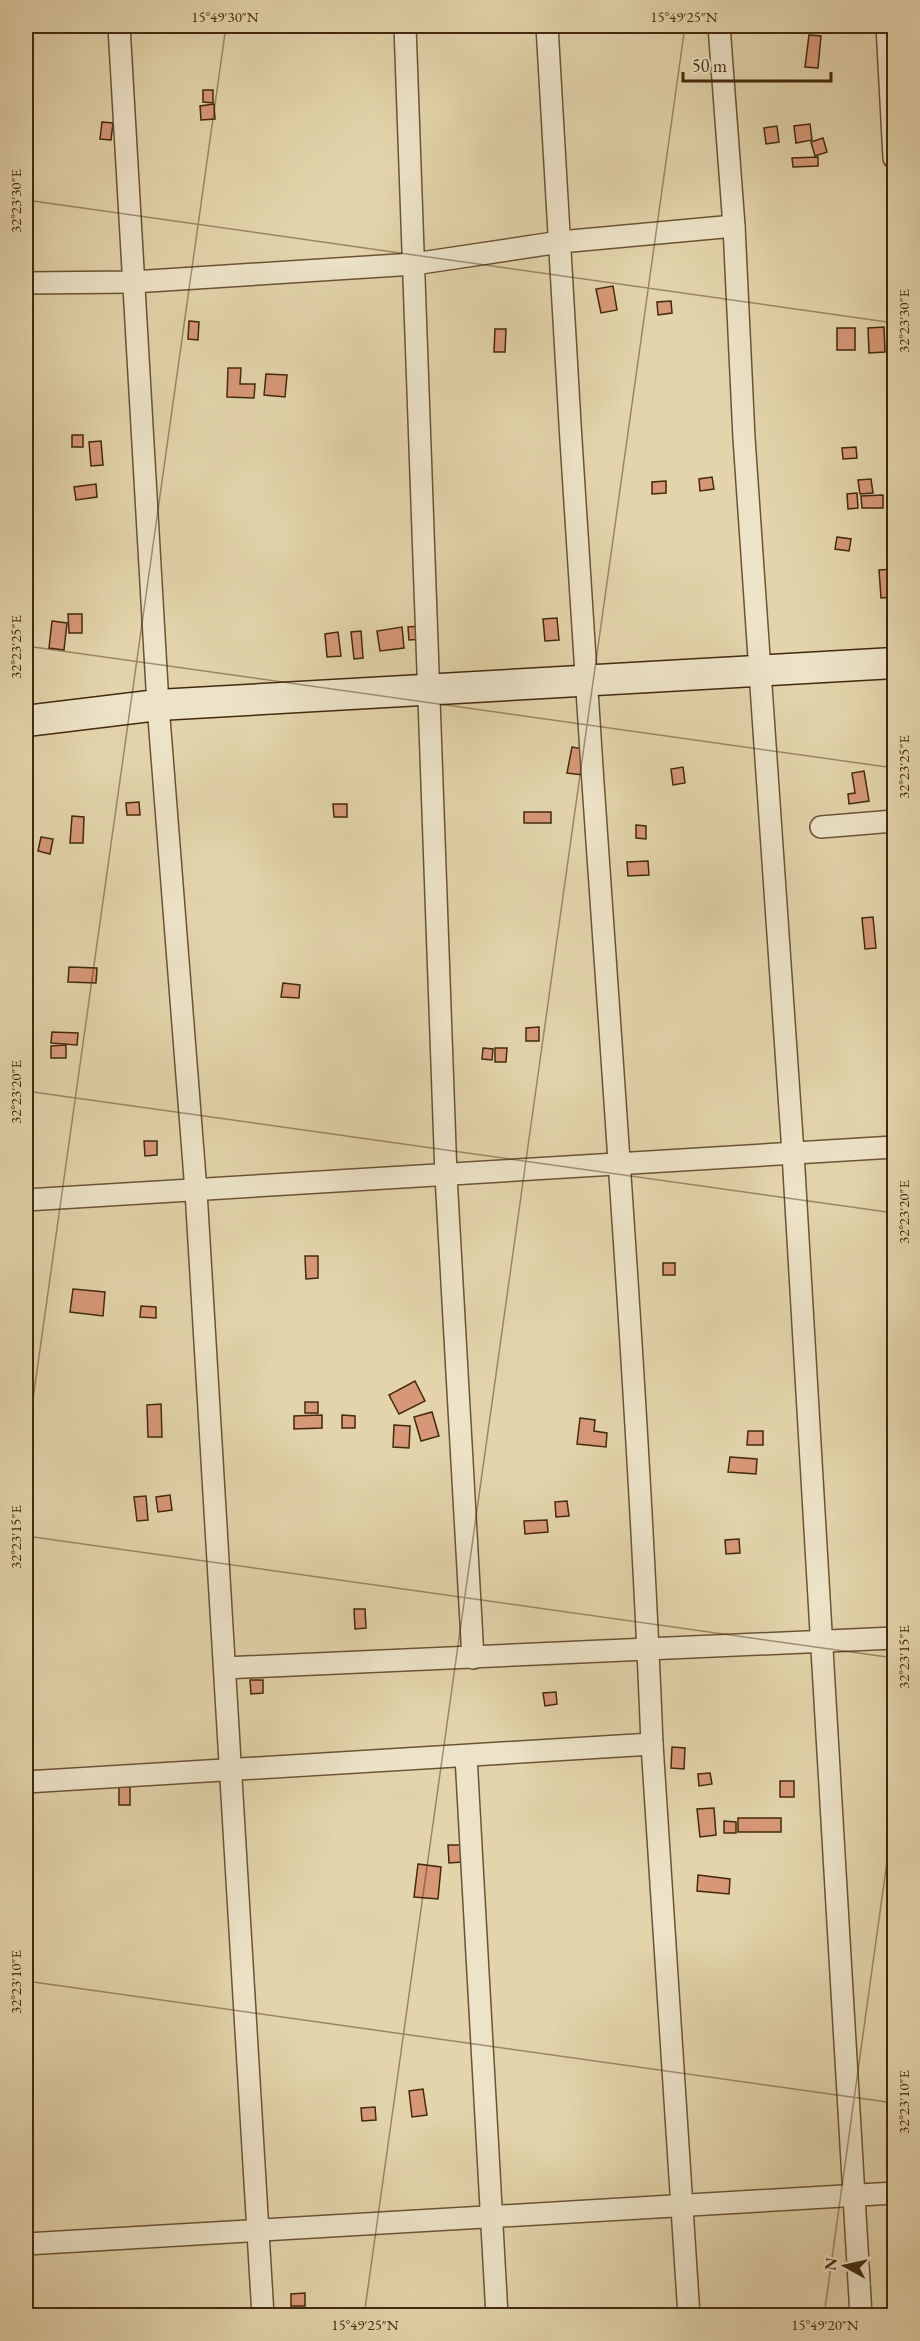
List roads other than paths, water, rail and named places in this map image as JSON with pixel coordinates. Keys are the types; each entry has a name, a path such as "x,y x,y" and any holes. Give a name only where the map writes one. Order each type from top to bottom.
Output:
{"street":[{"path":"118,26 158,705 196,1191 263,2316"},
{"path":"405,26 446,1176 473,1658"},
{"path":"547,26 689,2316"},
{"path":"719,26 734,226 744,438 793,1153 861,2316"},
{"path":"887,26 894,158"},
{"path":"26,283 133,282 414,264 560,242 734,226"},
{"path":"26,721 158,705 894,663"},
{"path":"821,827 894,821"},
{"path":"26,1200 894,1147"},
{"path":"225,1668 894,1638"},
{"path":"26,1782 652,1744"},
{"path":"466,1756 497,2316"},
{"path":"26,2244 894,2193"}]}
